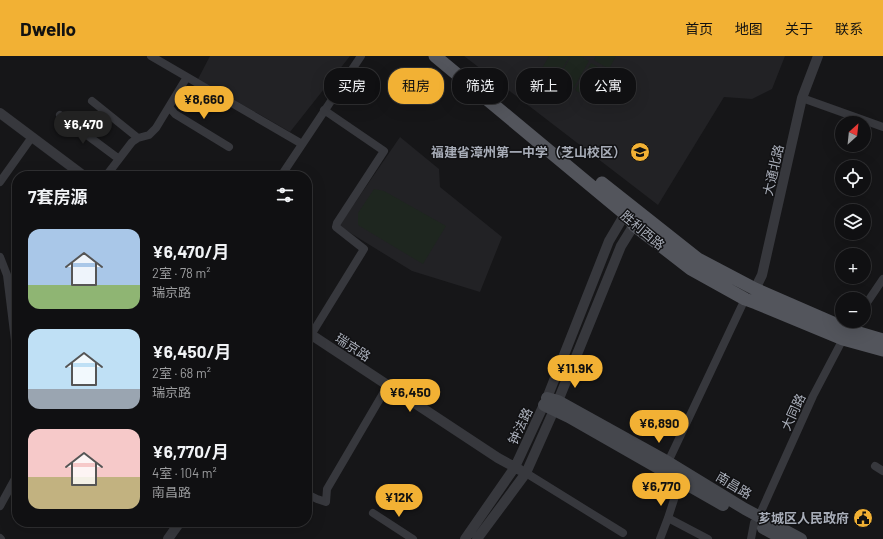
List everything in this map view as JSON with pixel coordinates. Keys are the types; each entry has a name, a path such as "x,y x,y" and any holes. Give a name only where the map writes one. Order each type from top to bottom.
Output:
{"main road":[{"name":"胜利西路","path":"435,56 628,211 691,269 745,299 883,340"},
{"path":"448,56 628,211"},
{"path":"639,221 698,259 755,289 849,330"},
{"name":"胜利西路","path":"849,330 883,350"},
{"name":"南昌路","path":"551,403 668,462 757,519 783,539"},
{"name":"南昌路","path":"551,403 680,481 801,539"}],"street":[{"path":"151,56 302,144"},
{"path":"284,171 361,56"},
{"name":"大通北路","path":"755,289 762,275 802,98 818,56"},
{"path":"110,171 132,142 138,138 149,135 156,128 187,77"},
{"path":"802,98 883,127"},
{"path":"92,101 138,138"},
{"path":"169,107 175,114 228,147"},
{"path":"312,329 364,249 336,227 336,223 384,151 324,110"},
{"path":"0,113 77,171"},
{"path":"60,115 119,159"},
{"path":"0,182 32,137"},
{"name":"钟法路","path":"464,539 478,536 526,473 609,241 628,211"},
{"name":"钟法路","path":"478,536 551,403 621,246 639,221"},
{"path":"0,256 7,275 12,316"},
{"path":"871,297 883,279"},
{"path":"668,462 745,299"},
{"name":"大同路","path":"751,539 757,519 813,396 849,330"},
{"name":"瑞京路","path":"312,336 498,458 526,473"},
{"path":"312,497 326,502 327,489 388,385"},
{"path":"875,466 883,471"},
{"path":"526,473 623,533"},
{"path":"660,539 680,481"},
{"path":"0,506 12,484"},
{"path":"373,513 413,539"},
{"path":"668,518 708,539"},
{"path":"171,538 177,527"}],"shaded area":[{"path":"210,56 350,56 341,68 324,68 324,89 290,132 198,79"},
{"name":"福建省漳州第一中学（芝山校区）","path":"464,56 785,56 772,89 752,99 724,97 658,205 526,104 572,104 572,68 516,68 516,96 508,90 508,68 480,68"},
{"path":"549,56 570,56 563,68 542,68"},
{"path":"571,56 580,56 589,61 585,68 580,68 580,77 573,89 572,68 564,68"},
{"path":"596,56 616,56 610,68 594,60"},
{"path":"591,63 600,68 588,68"},
{"path":"580,82 580,93 575,90"},
{"path":"400,137 439,169 440,187 502,237 480,292 412,271 339,226"},
{"path":"374,189 384,191 446,226 423,264 358,225 358,213"}],"place":[{"name":"福建省漳州第一中学（芝山校区）","path":"640,152"},
{"name":"芗城区人民政府","path":"863,518"}]}
